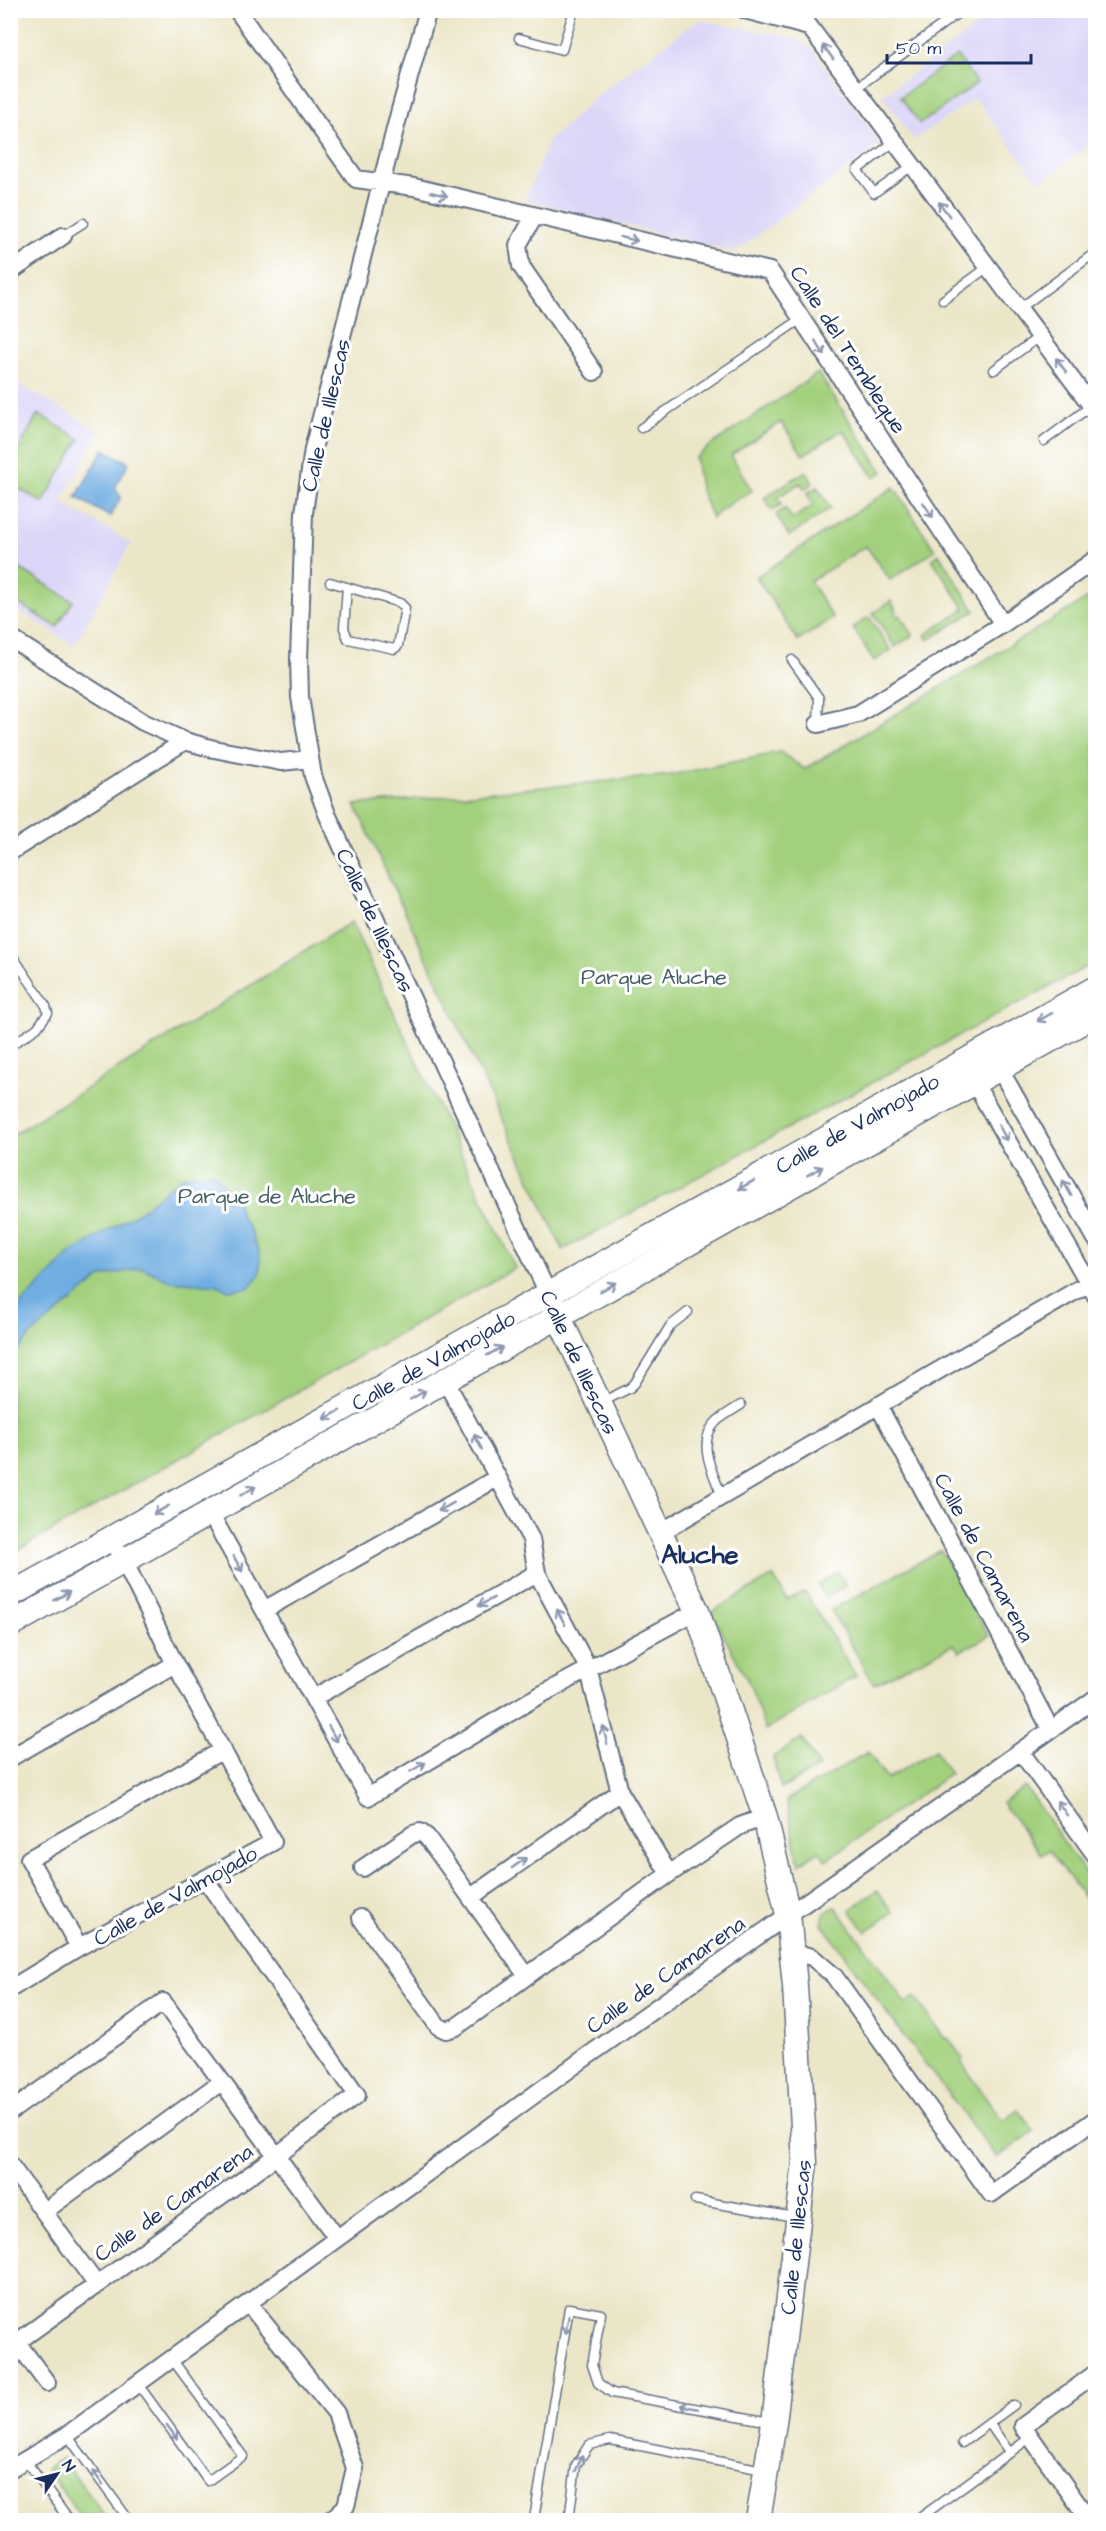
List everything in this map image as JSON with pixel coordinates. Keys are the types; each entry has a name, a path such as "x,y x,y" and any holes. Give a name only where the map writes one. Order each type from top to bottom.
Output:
{"street":[{"path":"237,10 356,179 381,183"},
{"name":"Calle de Illescas","path":"428,10 313,449 304,513 299,660 300,697 309,759 327,814 697,1611 765,1817 788,1914 805,2162 774,2423 758,2520"},
{"path":"745,10 809,27"},
{"path":"797,10 1019,309 1092,402"},
{"name":"Calle del Tembleque","path":"381,183 414,188 770,271 1003,624"},
{"path":"534,217 518,245 521,266 594,372"},
{"path":"10,272 63,236"},
{"path":"818,724 858,714 1003,624 1095,559"},
{"path":"10,638 143,722 185,741 281,762 309,759"},
{"path":"10,852 185,741"},
{"name":"Calle de Valmojado","path":"10,1625 445,1380 553,1305 1095,988"},
{"name":"Calle de Valmojado","path":"10,1595 110,1538 974,1082 1095,1014"},
{"path":"974,1057 999,1068 1095,1239"},
{"name":"Calle de Valmojado","path":"974,1082 1093,1286"},
{"path":"661,1532 878,1406 1093,1286"},
{"path":"445,1380 531,1539 537,1574 588,1668 620,1792 669,1874"},
{"name":"Calle de Camarena","path":"878,1406 1052,1730"},
{"path":"264,1610 497,1478"},
{"path":"210,1513 368,1797 588,1668 697,1611"},
{"name":"Calle de Valmojado","path":"10,1989 80,1947 273,1842 110,1538"},
{"path":"313,1698 537,1574"},
{"path":"10,1758 176,1664"},
{"name":"Calle de Camarena","path":"10,2469 67,2435 788,1914 1095,1698"},
{"name":"Calle de Valmojado","path":"80,1947 29,1859 222,1750"},
{"path":"1021,1752 1095,1856"},
{"path":"471,1897 620,1792"},
{"path":"361,1918 438,2026 446,2030 456,2027 669,1874 740,1826 765,1817"},
{"path":"363,1868 413,1834 420,1832 427,1837 527,1976"},
{"name":"Calle de Camarena","path":"47,2383 14,2338 96,2284 275,2157 357,2095 205,1879"},
{"path":"792,1952 812,1958 834,1976 991,2194 1095,2119"},
{"name":"Calle de Camarena","path":"10,2112 163,2002 275,2157 337,2238"},
{"path":"45,2211 220,2082"},
{"name":"Calle de Camarena","path":"10,2165 96,2284"},
{"path":"248,2303 336,2413 355,2468 346,2506 331,2520"},
{"path":"1089,2520 1023,2426 1095,2373"}],"lane":[{"path":"519,38 562,50 574,10"},
{"path":"855,89 962,10"},
{"path":"894,142 857,170 873,193 912,166"},
{"path":"63,236 82,223"},
{"path":"1019,309 1095,252"},
{"path":"943,300 988,267"},
{"path":"641,428 801,319"},
{"path":"994,370 1040,336"},
{"path":"1044,441 1092,402"},
{"path":"330,582 347,587 400,603 405,608 398,646 394,650 348,639 344,628 347,587"},
{"path":"792,660 819,698 818,724"},
{"path":"10,952 46,1006 48,1013 37,1028 11,1046"},
{"path":"599,1403 630,1388 635,1383 670,1326 688,1312"},
{"path":"723,1496 708,1462 706,1443 709,1432 717,1421 741,1405"},
{"path":"695,2200 798,2217"},
{"path":"551,2520 534,2519 569,2308 601,2314 592,2365 598,2383 612,2393 774,2423"},
{"path":"138,2384 208,2481 243,2456 172,2359"},
{"path":"962,2443 1014,2404"},
{"path":"989,2423 1010,2453"},
{"path":"67,2435 129,2520"},
{"path":"917,2520 1031,2438"},
{"path":"569,2520 576,2465 589,2445 610,2440 765,2471"},
{"path":"26,2461 69,2520"}],"shaded area":[{"path":"997,11 1095,11 1095,140 1040,183 975,98 914,140 882,96"},
{"path":"698,20 796,38 813,50 880,144 735,252 525,200 548,142 600,93"},
{"path":"10,379 100,431 61,503 131,543 74,646 11,605"}],"green space":[{"path":"957,56 977,83 920,124 900,97"},
{"path":"818,373 883,472 874,477 843,430 803,455 781,422 731,455 752,491 729,504 712,518 700,488 695,458"},
{"path":"38,414 80,439 43,503 11,484 11,463"},
{"path":"806,471 813,483 805,489 800,483 778,497 782,504 772,510 764,498"},
{"path":"817,487 831,508 789,536 776,515 785,508 792,519 813,505 807,493"},
{"path":"894,487 935,550 890,580 866,546 810,581 833,618 798,641 756,577"},
{"path":"939,554 975,611 928,640 925,635 965,609 932,559"},
{"path":"11,563 73,601 57,627 11,599"},
{"name":"Parque Aluche","path":"1095,594 1095,962 563,1250 355,805 671,775 780,752 805,769"},
{"path":"891,601 897,612 895,614 897,617 900,615 913,635 895,647 873,613"},
{"path":"869,617 891,650 874,661 853,628"},
{"name":"Parque de Aluche","path":"351,922 515,1268 11,1554 11,1136"},
{"path":"941,1550 989,1636 959,1652 954,1644 874,1684 831,1610"},
{"path":"838,1572 846,1586 825,1598 818,1584"},
{"path":"773,1576 787,1600 805,1592 856,1676 765,1730 751,1687 711,1612"},
{"path":"802,1738 819,1767 781,1789 773,1757"},
{"path":"935,1750 950,1774 826,1860 819,1851 799,1864 786,1800 868,1752 887,1779"},
{"path":"1025,1787 1095,1886 1095,1912 1049,1850 1042,1855 1002,1803"},
{"path":"877,1890 893,1912 866,1932 850,1910"},
{"path":"835,1906 906,2003 915,1997 945,2039 948,2038 964,2060 961,2062 1003,2121 1019,2110 1034,2131 997,2158 822,1924 824,1914"},
{"path":"62,2458 108,2520 83,2520 46,2469"}],"water":[{"path":"104,449 129,463 115,488 121,497 110,517 76,497"},
{"path":"213,1172 237,1202 241,1216 251,1232 260,1255 260,1274 248,1288 228,1290 218,1285 171,1281 142,1268 101,1277 31,1335 11,1359 11,1319 22,1303 72,1252 139,1212 183,1176"}],"district":[{"name":"Aluche","path":"700,1554"}]}
